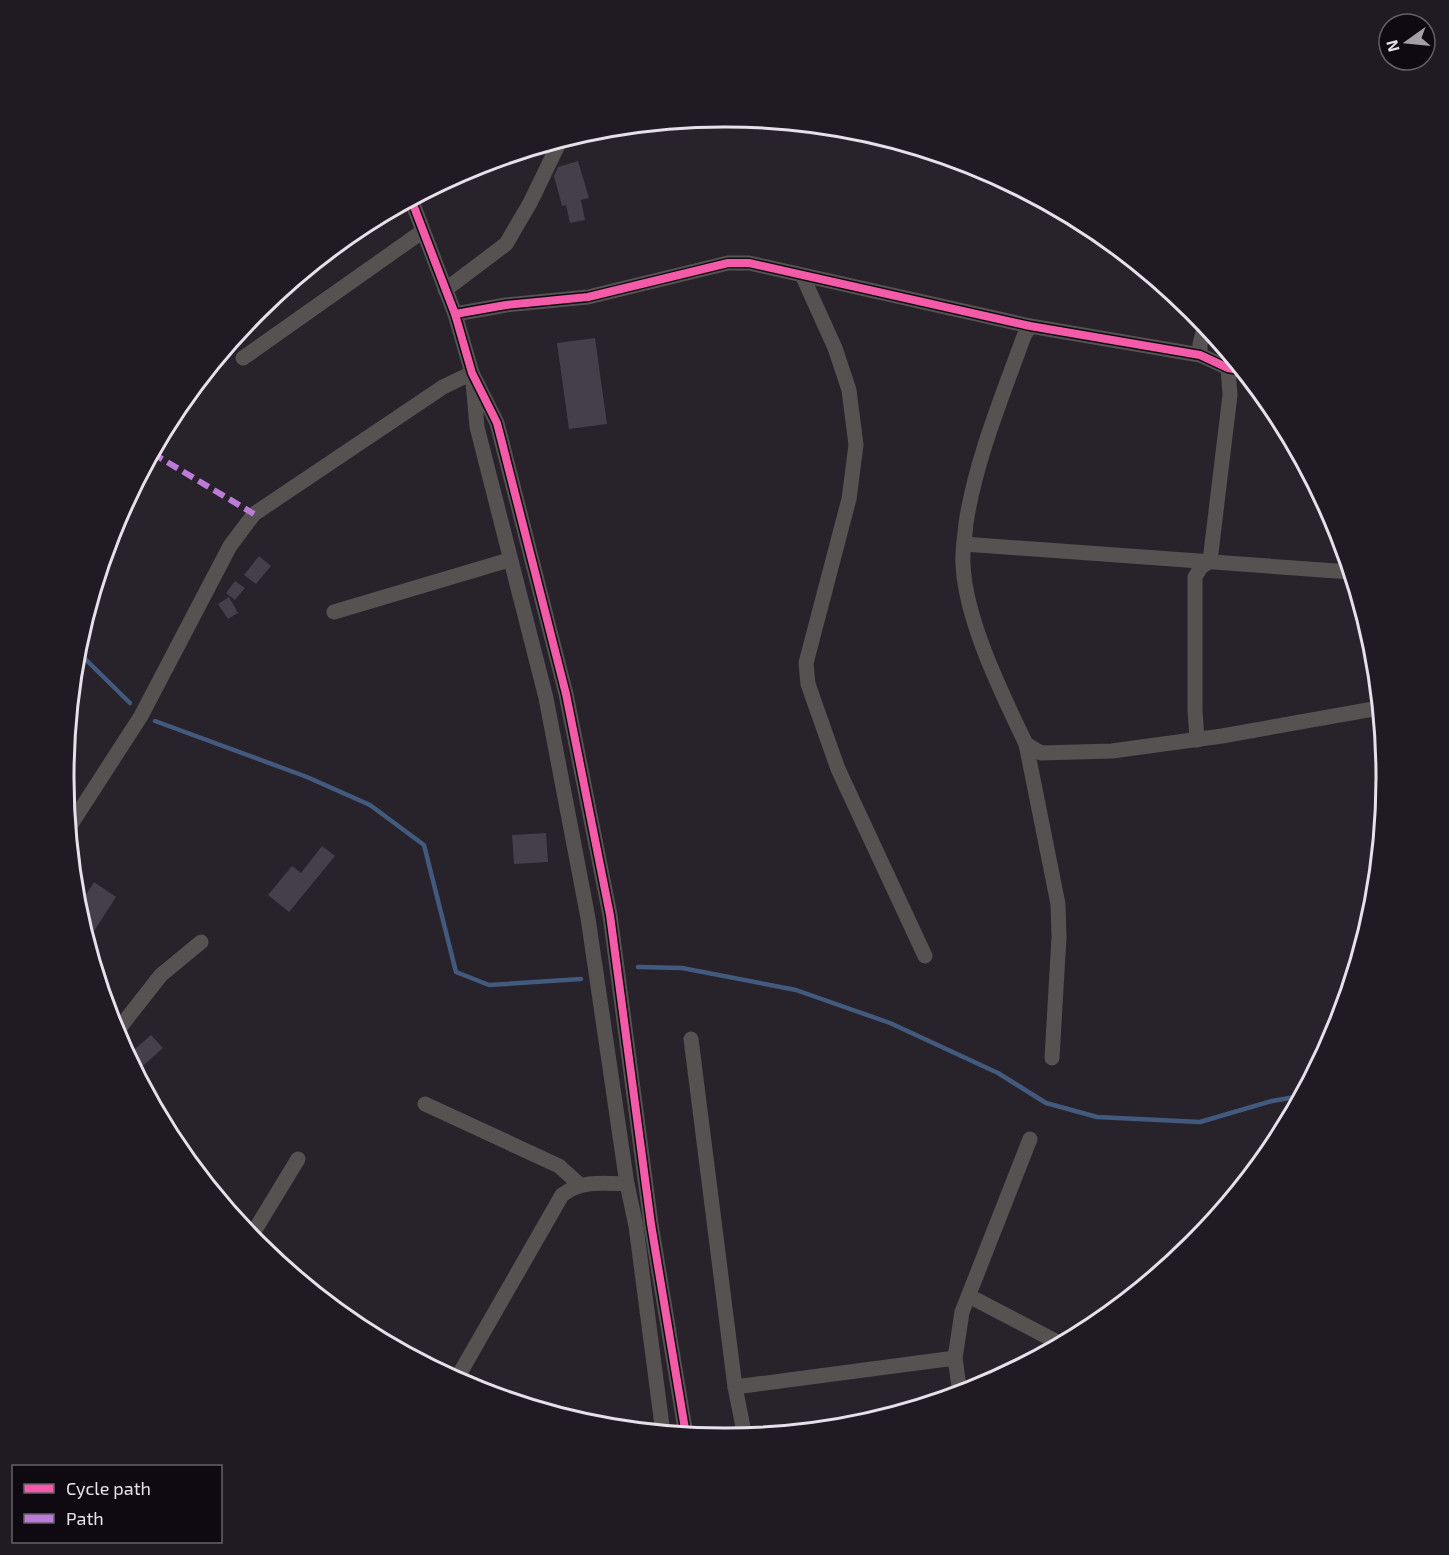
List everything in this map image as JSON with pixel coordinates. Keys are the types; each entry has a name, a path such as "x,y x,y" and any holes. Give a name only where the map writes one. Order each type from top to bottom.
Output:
{"street":[{"path":"445,290 506,244 530,203 556,149"},
{"path":"414,206 454,314 472,373 497,423 566,694 608,903 651,1224 685,1427"},
{"path":"243,358 423,231"},
{"path":"454,314 506,305 588,297 728,263 750,263 803,277 1030,326 1200,355 1230,367"},
{"path":"803,277 835,348 849,390 856,445 849,499 806,663 808,684 838,769 925,956"},
{"path":"1030,326 1024,336 978,468 970,498 963,565 968,597 980,637 999,686 1026,744 1058,904 1059,937 1052,1058"},
{"path":"1200,355 1202,335"},
{"path":"472,373 477,427 509,560 546,698 583,895 627,1184 636,1226 662,1425"},
{"path":"75,811 141,716 231,546 254,514 443,387 472,373"},
{"path":"1197,740 1195,577 1201,567 1210,561 1230,395 1235,374"},
{"path":"964,544 1342,571"},
{"path":"334,612 509,560"},
{"path":"1026,744 1041,753 1112,751 1197,740 1372,709"},
{"path":"122,1025 161,975 201,942"},
{"path":"691,1039 735,1386 743,1428"},
{"path":"425,1104 559,1166 580,1185"},
{"path":"959,1385 955,1358 962,1312 1030,1140"},
{"path":"256,1229 298,1159"},
{"path":"460,1372 562,1195 580,1185 627,1184"},
{"path":"969,1296 1052,1340"},
{"path":"735,1386 955,1358"}],"building":[{"path":"578,161 589,198 581,200 585,220 570,223 566,205 562,206 554,176 558,167"},
{"path":"595,338 607,424 569,429 557,343"},
{"path":"259,556 271,566 256,584 244,575"},
{"path":"235,581 245,588 235,600 226,593"},
{"path":"229,597 238,613 228,619 218,604"},
{"path":"546,833 548,862 514,864 512,835"},
{"path":"322,846 335,856 289,912 268,895 292,866 301,873"},
{"path":"94,882 116,897 94,931 92,930 85,897"},
{"path":"151,1035 163,1048 142,1067 134,1050"}],"waterway":[{"path":"85,658 130,703"},
{"path":"155,721 307,777 370,805 424,845 456,972 489,985 581,979"},
{"path":"638,967 682,968 796,990 890,1023 998,1073 1046,1103 1097,1117 1200,1122 1291,1098"}],"marked path":[{"path":"158,457 254,514"}],"cycle path":[{"path":"414,206 455,314 472,373 497,423 566,694 610,915 651,1224 685,1427"},
{"path":"455,314 506,305 588,297 728,263 749,263 1030,326 1200,355 1231,369"}]}
